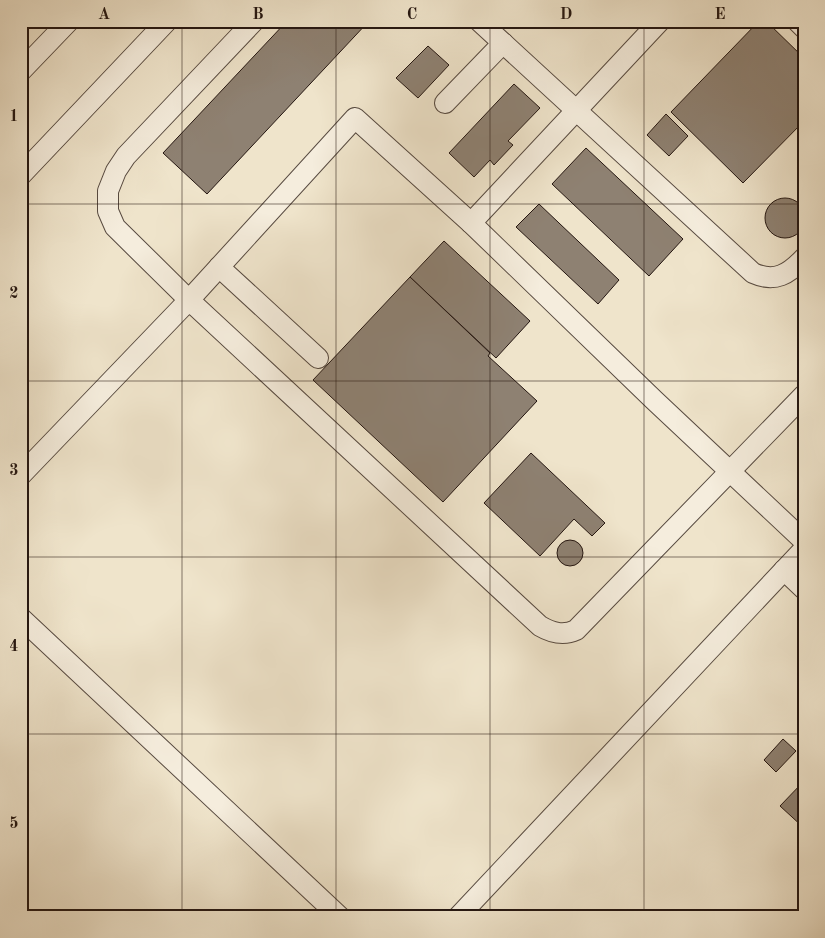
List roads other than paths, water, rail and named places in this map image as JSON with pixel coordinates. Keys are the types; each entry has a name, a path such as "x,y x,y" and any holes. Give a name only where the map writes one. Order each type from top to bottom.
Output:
{"lane":[{"path":"21,71 69,21"},
{"path":"21,175 167,21"},
{"path":"254,21 126,156 116,171 108,191 108,211 115,227 189,300 548,632 567,634 576,630 804,395"},
{"path":"479,21 754,273 763,278 785,275 804,258"},
{"path":"471,223 660,21"},
{"path":"797,21 804,28"},
{"path":"445,103 503,43"},
{"path":"21,476 189,300 355,118 471,223 804,541"},
{"path":"219,266 318,358"},
{"path":"458,917 804,550"},
{"path":"784,570 804,589"},
{"path":"21,618 340,917"}]}
